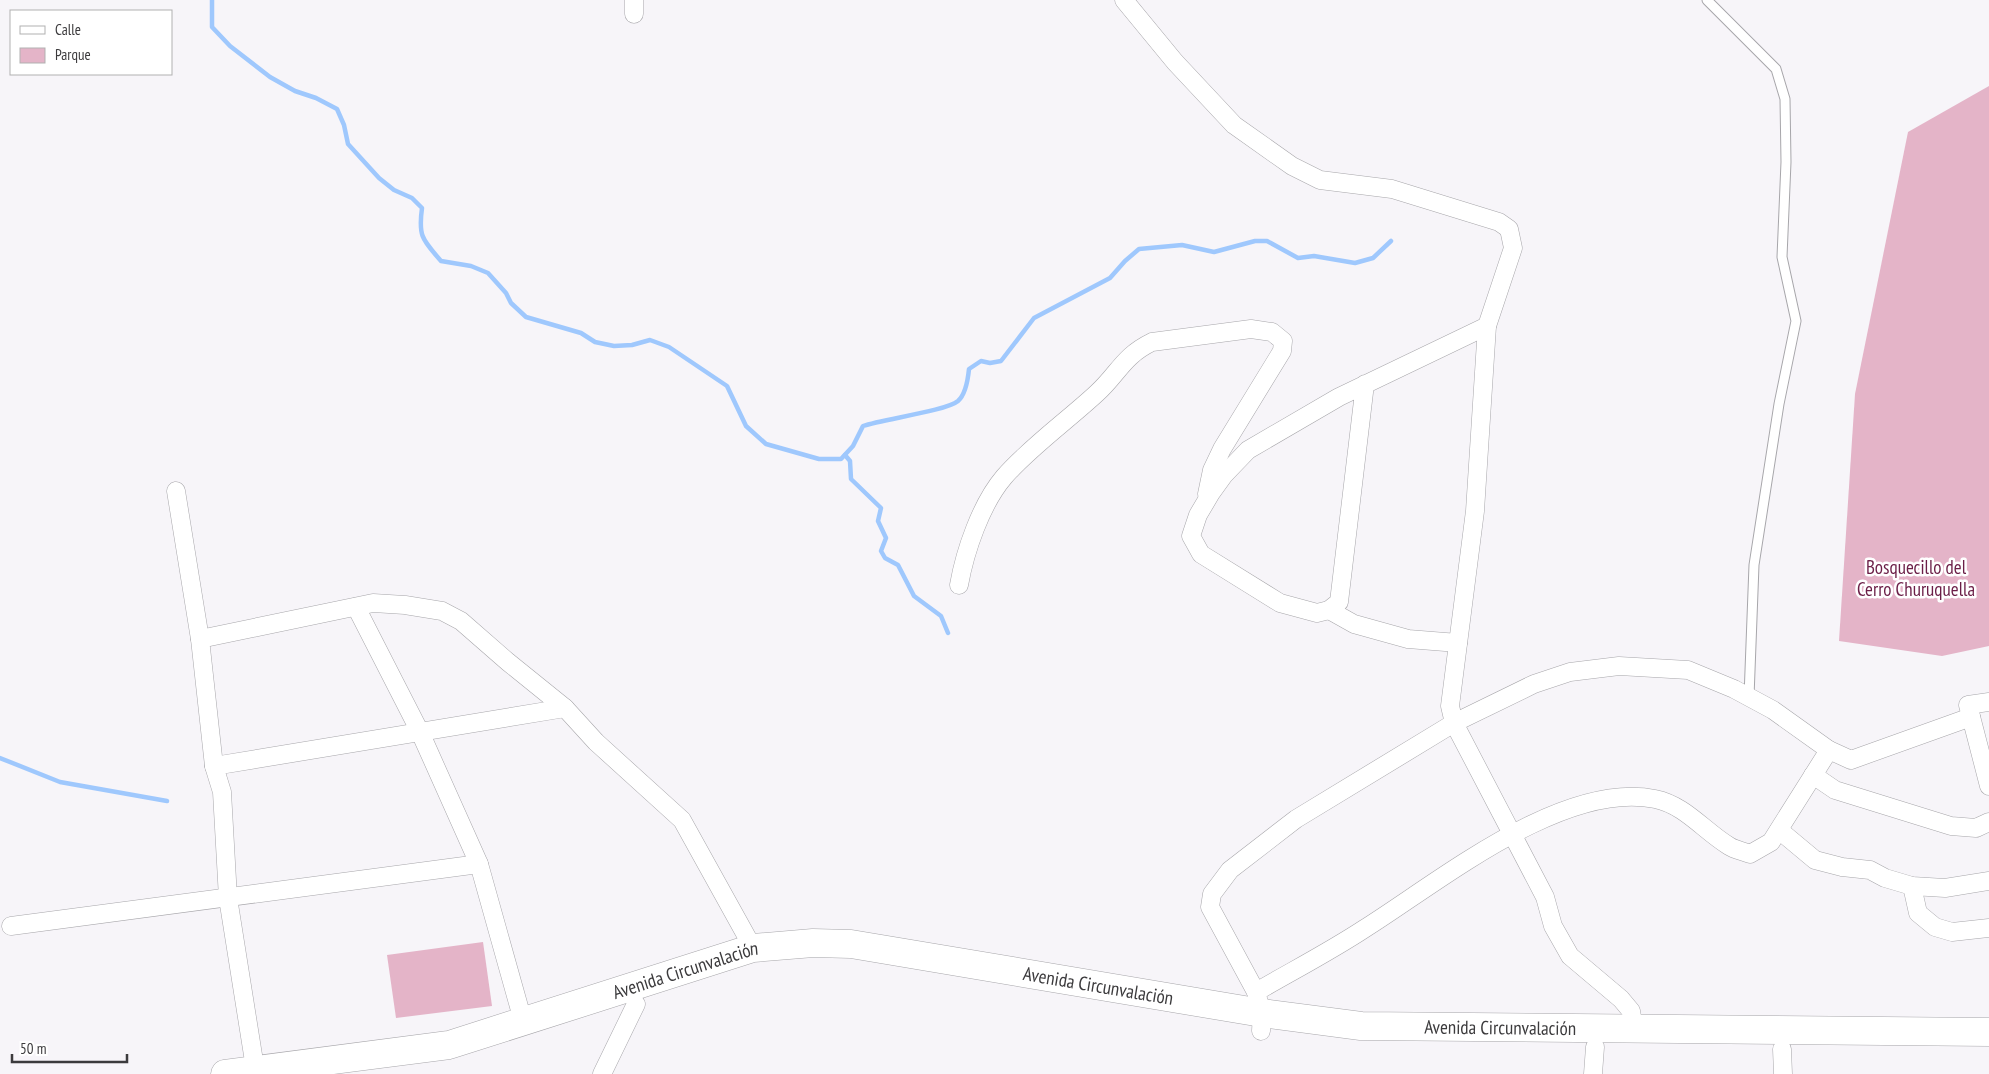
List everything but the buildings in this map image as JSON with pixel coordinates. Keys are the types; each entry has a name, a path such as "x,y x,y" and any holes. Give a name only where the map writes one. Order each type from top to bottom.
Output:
{"main road":[{"name":"Avenida Circunvalación","path":"225,1074 256,1072 449,1045 754,948 805,943 851,944 1260,1012 1359,1045 1594,1047 1782,1061 1989,1051"},
{"name":"Avenida Circunvalación","path":"381,1074 453,1063 756,966 813,961 848,963 1260,1012 1360,1026 1989,1032"}],"street":[{"path":"1124,0 1174,62 1234,125 1292,166 1320,180 1392,188 1499,222 1509,229 1513,248 1487,326 1475,512 1450,706 1454,723 1545,897 1553,926 1570,956 1621,999 1631,1011 1634,1029"},
{"path":"1365,384 1338,602 1329,610 1317,613 1280,602 1201,554 1191,536 1198,515 1224,475 1248,450 1339,396 1487,326"},
{"path":"958,585 972,538 987,503 1003,478 1099,392 1137,350 1152,342 1252,328 1272,332 1283,341 1282,351 1215,463 1204,504"},
{"path":"176,491 200,639 214,766 222,792 228,898 256,1072"},
{"path":"200,639 373,603 405,605 442,611 461,621 565,708 596,742 682,820 754,948"},
{"path":"356,607 420,732 479,864 523,1021"},
{"path":"1329,610 1354,624 1408,639 1458,643"},
{"path":"1829,750 1771,842 1750,854 1729,846 1681,810 1657,799 1625,797 1588,802 1512,833 1363,930 1260,1012 1210,907 1212,894 1230,870 1296,820 1454,723 1534,684 1570,672 1619,666 1688,670 1749,697 1773,710 1829,750 1851,760 1972,717"},
{"path":"1989,702 1968,705 1989,786"},
{"path":"214,766 565,708"},
{"path":"1813,775 1835,790 1951,826 1976,828 1989,822"},
{"path":"1778,830 1814,860 1842,867 1870,870 1885,878 1912,886 1945,888 1989,880"},
{"path":"11,926 479,864"},
{"path":"1912,886 1918,913 1935,927 1952,932 1989,928"},
{"path":"602,1074 636,1004"},
{"path":"1594,1047 1594,1074"}],"lane":[{"path":"1707,0 1776,69 1785,99 1786,162 1782,257 1796,321 1779,404 1754,565 1749,697"}],"green space":[{"name":"Bosquecillo del Cerro Churuquella","path":"1989,86 1989,646 1942,656 1839,641 1855,394 1908,132"},
{"path":"483,942 492,1006 396,1018 387,955"}],"waterway":[{"path":"212,0 212,27 230,46 270,77 295,91 316,98 337,109 344,125 348,144 379,178 394,190 412,198 422,208 421,226 423,237 441,261 471,266 488,273 506,293 511,303 526,317 581,333 595,342 614,346 632,345 650,340 669,347 727,386 746,426 766,444 819,459 841,459 853,446 863,426 941,408 958,401 965,390 969,369 981,361 990,363 1001,361 1034,318 1110,278 1139,249 1182,245 1214,252 1255,241 1267,241 1298,258 1314,256 1355,263 1373,258 1391,241"},
{"path":"845,455 850,461 851,479 881,508 878,521 886,538 881,551 885,558 898,565 914,596 941,616 948,633"},
{"path":"0,758 60,782 167,801"}]}
